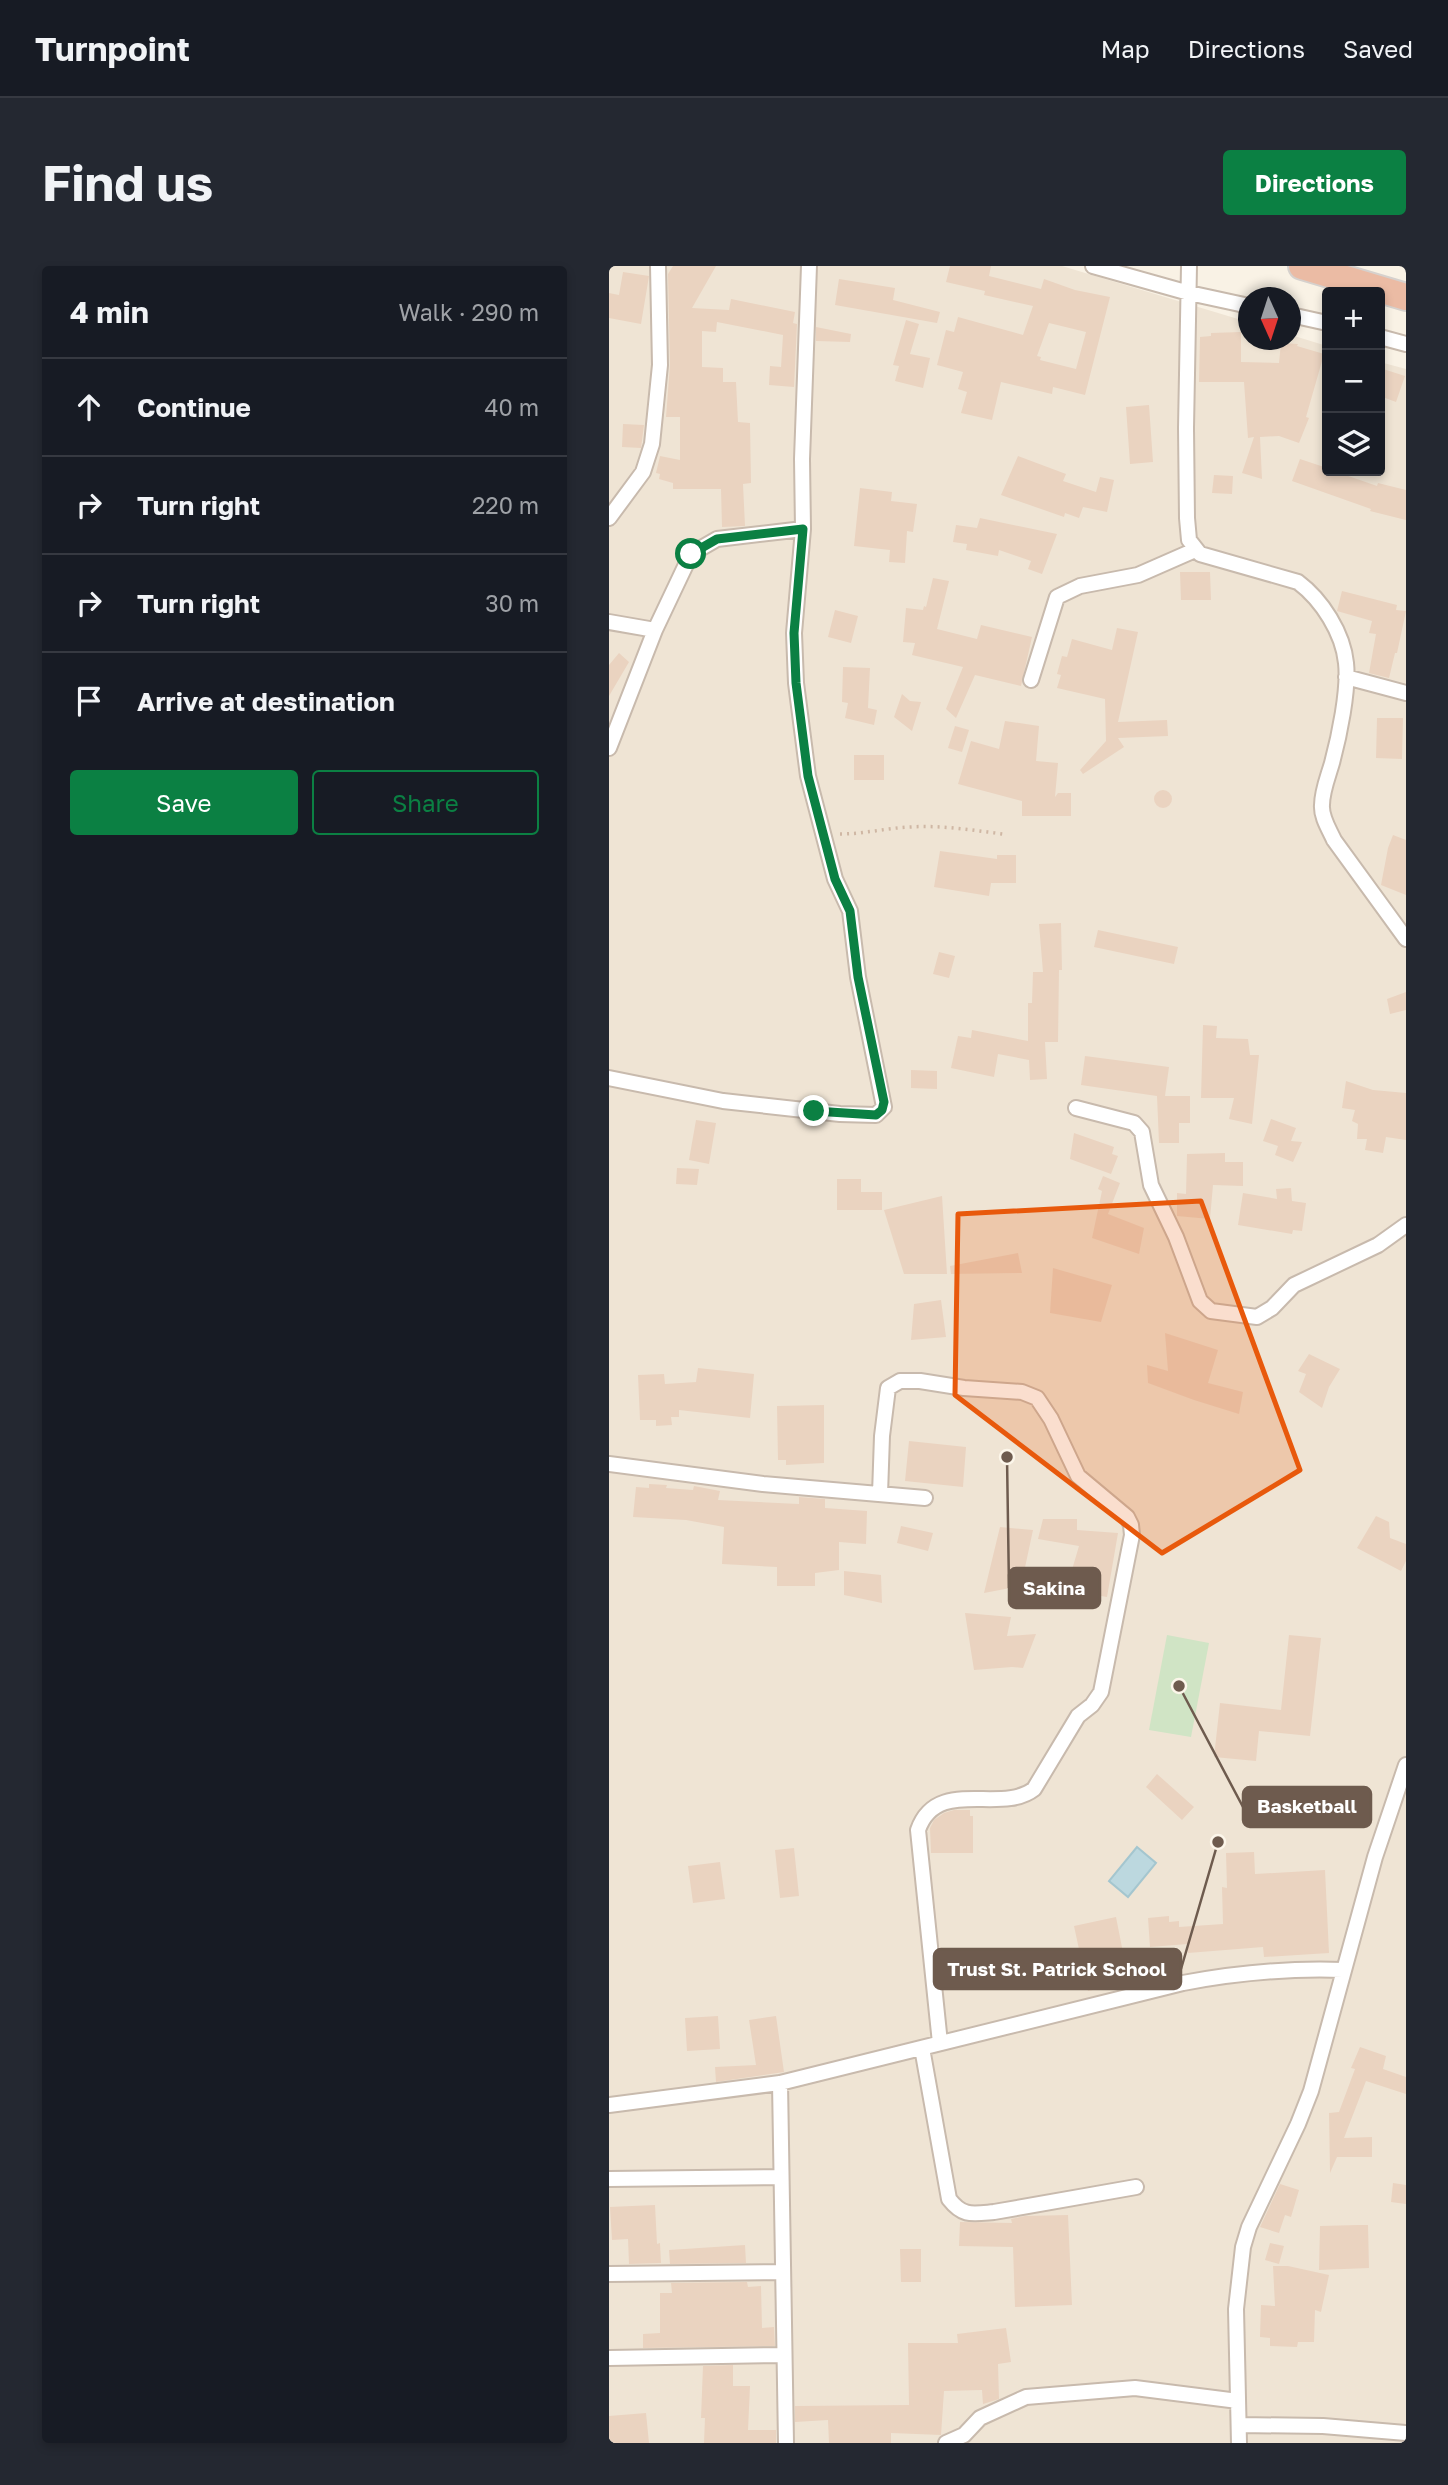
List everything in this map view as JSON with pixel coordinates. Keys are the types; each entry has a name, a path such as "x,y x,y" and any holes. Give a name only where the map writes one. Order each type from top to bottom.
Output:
{"highway":[{"path":"1302,266 1406,297"}],"street":[{"path":"609,517 643,472 652,444 660,366 658,266"},
{"path":"609,1078 723,1101 856,1115 876,1115 880,1113 884,1102 858,977 850,911 835,879 808,776 796,683 794,633 803,529 802,459 809,266"},
{"path":"1093,266 1238,304"},
{"path":"1189,266 1189,540 1200,554 1298,582 1310,591 1336,630 1344,652 1346,677 1340,723 1322,807 1334,840 1406,939"},
{"path":"1301,317 1322,322"},
{"path":"1385,339 1406,345"},
{"path":"609,748 655,630 691,554 717,539 803,529"},
{"path":"1031,680 1057,597 1080,586 1138,575 1195,550"},
{"path":"609,622 655,630"},
{"path":"1346,677 1406,693"},
{"path":"1076,1108 1134,1123 1142,1132 1151,1185 1176,1237 1199,1301 1211,1311 1257,1317 1272,1308 1294,1284 1378,1245 1406,1225"},
{"path":"880,1494 884,1409 888,1388 900,1381 920,1381 964,1388 1022,1392 1037,1398 1051,1419 1078,1476 1127,1517 1131,1525 1132,1535 1123,1586 1101,1692 1078,1716 1034,1789 1026,1795 1016,1797 943,1803 927,1811 922,1819 918,1830 940,2043"},
{"path":"609,1464 763,1484 925,1498"},
{"path":"1240,2443 1236,2309 1243,2247 1249,2227 1311,2091 1343,1970 1402,1786 1406,1765"},
{"path":"609,2105 780,2083 1183,1983 1301,1968 1343,1970"},
{"path":"922,2048 949,2199 958,2210 971,2214 994,2212 1136,2187"},
{"path":"780,2083 786,2443"},
{"path":"609,2179 782,2177"},
{"path":"609,2274 783,2272"},
{"path":"609,2358 783,2355"},
{"path":"946,2443 964,2435 980,2418 1027,2397 1135,2388 1238,2401"},
{"path":"1239,2425 1323,2426 1406,2433"}],"path":[{"path":"824,834 865,834 908,827 946,827 1003,834"}],"highlighted area":[{"path":"1201,1201 1300,1470 1162,1553 955,1395 958,1214"}],"shaded area":[{"path":"609,266 1062,266 1238,319 1238,350 1301,350 1301,338 1322,344 1322,476 1385,476 1385,363 1406,369 1406,2443 609,2443"}],"green space":[{"path":"1167,1635 1209,1643 1191,1737 1149,1730"}],"water":[{"path":"1137,1847 1156,1863 1128,1897 1109,1881"}],"building":[{"path":"673,266 716,266 692,308 729,310 731,299 795,312 793,323 797,324 794,387 769,385 770,366 781,367 783,335 717,322 716,332 702,331 702,367 723,368 723,382 736,382 738,422 750,423 751,483 743,484 745,526 722,527 721,489 673,489 673,483 659,479 660,474 656,473 660,456 680,460 680,417 666,417 670,365 668,274"},
{"path":"950,266 991,266 989,276 1041,289 1044,279 1075,290 1110,297 1085,395 1053,387 1052,394 1001,382 992,420 961,413 967,392 958,389 963,372 937,365 946,330 954,332 958,317 1023,335 1033,306 984,295 985,291 946,282","holes":["1049,323 1086,332 1076,369 1040,360 1041,357 1037,356"]},
{"path":"623,272 649,276 641,324 609,318 609,293 619,295"},
{"path":"839,279 895,288 893,300 940,312 937,323 835,305"},
{"path":"906,320 919,324 910,354 930,358 923,388 895,381 899,366 893,365"},
{"path":"816,327 851,334 850,342 816,341"},
{"path":"1238,332 1241,362 1279,363 1280,350 1301,350 1301,347 1322,353 1306,417 1309,418 1299,443 1279,436 1260,437 1262,479 1242,473 1254,437 1248,438 1244,382 1199,382 1200,337 1211,336 1211,333"},
{"path":"1385,370 1405,376 1396,402 1385,398"},
{"path":"1149,405 1153,462 1130,464 1126,407"},
{"path":"623,424 644,425 641,448 622,447"},
{"path":"1018,456 1066,474 1063,481 1096,492 1100,477 1114,480 1107,512 1083,507 1079,518 1065,513 1064,517 1001,495"},
{"path":"1300,459 1322,466 1322,476 1348,476 1377,486 1378,483 1406,490 1406,520 1370,511 1371,509 1292,481"},
{"path":"1214,475 1233,476 1232,494 1212,493"},
{"path":"860,488 892,492 891,501 917,504 913,532 907,531 905,563 889,562 890,550 854,546"},
{"path":"980,518 1057,534 1042,574 1028,569 1031,561 999,550 998,556 966,550 967,544 953,542 956,525 977,528"},
{"path":"1180,572 1210,572 1211,600 1181,600"},
{"path":"933,578 949,581 937,629 977,639 981,625 1032,637 1021,686 975,675 956,718 946,709 963,667 912,655 915,643 903,642 906,608 923,610 924,606 926,607"},
{"path":"1342,591 1397,605 1396,610 1406,611 1389,678 1369,673 1376,634 1369,633 1372,621 1337,611"},
{"path":"835,610 858,616 851,643 828,637"},
{"path":"1117,628 1138,632 1118,722 1167,720 1168,736 1118,738 1124,747 1083,774 1080,770 1106,741 1105,699 1057,688 1061,675 1057,674 1062,656 1067,657 1072,639 1112,650"},
{"path":"619,653 629,662 609,696 609,665"},
{"path":"843,667 870,668 868,708 877,710 874,725 845,718 848,703 842,702"},
{"path":"902,694 910,701 921,702 912,731 894,717"},
{"path":"1377,718 1403,718 1402,759 1376,758"},
{"path":"1005,721 1039,726 1036,761 1058,763 1055,797 1058,793 1071,793 1071,816 1022,816 1022,801 958,784 971,741 999,749"},
{"path":"955,726 969,730 962,752 948,748"},
{"path":"854,755 884,755 884,780 854,780"},
{"path":"1163,790 1169,793 1172,799 1169,805 1163,808 1157,805 1154,799 1157,793"},
{"path":"1393,835 1406,840 1406,895 1381,885"},
{"path":"940,851 997,859 997,855 1016,855 1016,883 991,883 989,896 934,887"},
{"path":"1061,923 1062,970 1059,970 1058,1042 1045,1042 1047,1079 1030,1080 1029,1060 998,1054 994,1077 951,1068 958,1036 971,1038 972,1030 1028,1041 1028,1003 1032,1003 1033,972 1043,972 1039,924"},
{"path":"1098,930 1178,947 1174,964 1094,947"},
{"path":"939,952 955,956 949,978 933,974"},
{"path":"1406,992 1406,1010 1390,1014 1387,999"},
{"path":"1203,1025 1217,1026 1216,1038 1248,1039 1250,1055 1259,1055 1252,1124 1229,1119 1234,1098 1201,1098"},
{"path":"1085,1056 1169,1067 1165,1096 1190,1096 1190,1123 1179,1123 1179,1143 1159,1143 1157,1096 1081,1085"},
{"path":"911,1070 937,1071 937,1089 911,1088"},
{"path":"1346,1081 1373,1090 1406,1093 1406,1140 1386,1137 1383,1153 1365,1150 1367,1139 1357,1139 1358,1124 1352,1121 1355,1110 1342,1108"},
{"path":"1271,1119 1296,1128 1291,1141 1302,1142 1293,1162 1275,1155 1278,1146 1263,1141"},
{"path":"696,1120 716,1123 709,1164 689,1160"},
{"path":"1074,1133 1114,1147 1112,1154 1118,1156 1111,1174 1070,1159"},
{"path":"1225,1153 1225,1162 1243,1162 1243,1186 1213,1185 1210,1219 1177,1216 1177,1193 1186,1194 1187,1154"},
{"path":"677,1168 699,1169 697,1185 676,1184"},
{"path":"1103,1176 1120,1183 1108,1214 1144,1228 1139,1254 1092,1238 1102,1191 1098,1189"},
{"path":"837,1179 861,1179 861,1192 882,1192 882,1210 837,1210"},
{"path":"1291,1188 1292,1201 1306,1203 1302,1231 1293,1230 1292,1234 1238,1225 1243,1193 1277,1199 1276,1189"},
{"path":"942,1196 947,1274 904,1274 884,1210"},
{"path":"1018,1253 1022,1273 951,1274 950,1266"},
{"path":"1053,1268 1112,1285 1101,1322 1050,1313"},
{"path":"941,1300 946,1337 911,1340 914,1304"},
{"path":"1165,1333 1218,1350 1208,1383 1243,1392 1239,1414 1148,1383 1147,1365 1168,1371"},
{"path":"1309,1354 1340,1369 1329,1387 1322,1408 1299,1392 1306,1374 1298,1371"},
{"path":"698,1368 754,1374 750,1418 679,1410 679,1417 671,1417 672,1425 656,1426 656,1420 640,1420 638,1375 664,1374 665,1384 696,1382"},
{"path":"824,1405 824,1463 786,1465 786,1460 778,1460 777,1406"},
{"path":"909,1441 966,1447 963,1487 905,1481"},
{"path":"649,1484 693,1490 694,1486 720,1491 718,1500 799,1504 799,1497 825,1499 825,1508 867,1511 866,1544 839,1542 839,1570 815,1573 815,1586 777,1586 777,1567 722,1564 724,1527 686,1520 633,1517 636,1487 649,1488"},
{"path":"1376,1516 1389,1522 1390,1538 1406,1544 1406,1561 1401,1571 1357,1548"},
{"path":"1043,1519 1077,1519 1077,1530 1118,1533 1107,1597 1066,1590 1079,1546 1038,1539"},
{"path":"901,1526 933,1533 928,1551 897,1543"},
{"path":"1000,1527 1033,1530 1021,1586 984,1593"},
{"path":"844,1571 881,1575 882,1603 844,1595"},
{"path":"965,1613 1011,1617 1007,1636 1036,1634 1023,1668 974,1670"},
{"path":"1289,1635 1321,1638 1310,1736 1259,1731 1256,1761 1214,1757 1220,1703 1281,1710"},
{"path":"1157,1774 1194,1807 1182,1820 1146,1787"},
{"path":"1341,1786 1367,1794 1360,1816 1334,1808"},
{"path":"954,1810 970,1810 970,1816 973,1816 973,1853 931,1853 930,1828 934,1820"},
{"path":"794,1848 799,1896 780,1898 775,1850"},
{"path":"1254,1852 1255,1874 1325,1870 1329,1953 1264,1957 1263,1947 1188,1953 1188,1944 1150,1947 1148,1918 1169,1916 1169,1922 1179,1921 1179,1927 1223,1924 1222,1887 1227,1888 1226,1853"},
{"path":"720,1862 725,1899 693,1903 688,1866"},
{"path":"1116,1917 1129,1983 1088,1991 1074,1926"},
{"path":"718,2016 720,2049 687,2051 685,2018"},
{"path":"776,2016 784,2072 716,2082 715,2067 756,2065 749,2020"},
{"path":"1360,2047 1386,2056 1383,2069 1406,2077 1406,2094 1366,2081 1344,2138 1372,2137 1372,2157 1337,2157 1330,2173 1329,2113 1339,2112 1355,2069 1351,2068"},
{"path":"1393,2183 1406,2185 1406,2204 1391,2202"},
{"path":"1280,2184 1299,2190 1291,2217 1285,2215 1279,2233 1260,2227"},
{"path":"655,2205 661,2263 629,2264 628,2239 612,2240 610,2207"},
{"path":"1068,2215 1072,2305 1015,2307 1013,2247 959,2246 960,2222 1012,2223 1011,2219 1025,2216"},
{"path":"1368,2225 1369,2268 1319,2270 1320,2226"},
{"path":"1270,2243 1284,2246 1279,2264 1265,2260"},
{"path":"745,2245 746,2263 670,2264 669,2250"},
{"path":"900,2249 921,2249 921,2282 901,2282"},
{"path":"1273,2266 1288,2266 1329,2275 1321,2312 1315,2310 1314,2342 1298,2342 1297,2347 1270,2346 1270,2338 1260,2337 1261,2305 1275,2306"},
{"path":"747,2282 748,2287 761,2286 762,2328 774,2327 775,2346 643,2348 643,2334 660,2333 660,2293 672,2293 671,2283"},
{"path":"1006,2328 1011,2362 998,2364 999,2399 983,2404 982,2390 944,2391 941,2435 891,2433 891,2443 829,2443 828,2420 795,2422 795,2406 909,2405 908,2343 958,2343 957,2334"},
{"path":"733,2365 733,2386 750,2386 748,2430 776,2430 776,2443 704,2443 705,2418 701,2418 703,2366"},
{"path":"646,2413 649,2443 609,2443 609,2416"}],"place":[{"name":"Sakina","path":"1007,1457"},
{"name":"Basketball","path":"1179,1686"},
{"name":"Trust St. Patrick School","path":"1218,1842"}],"route":[{"path":"691,554 717,539 803,529 794,633 800,722 808,776 835,879 850,911 858,977 884,1102 884,1107 876,1115 814,1111"}]}
